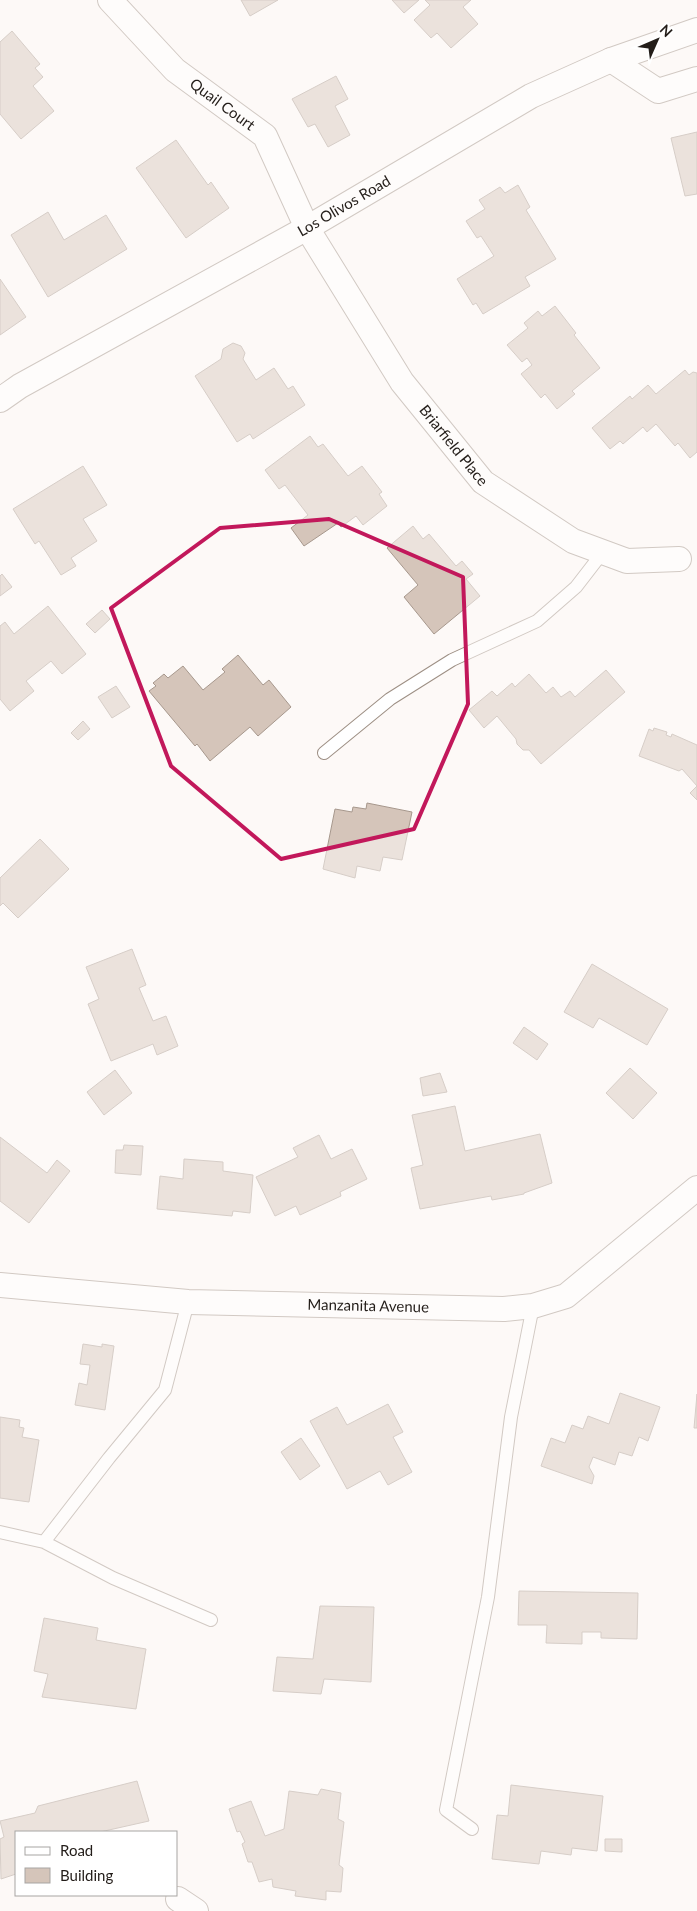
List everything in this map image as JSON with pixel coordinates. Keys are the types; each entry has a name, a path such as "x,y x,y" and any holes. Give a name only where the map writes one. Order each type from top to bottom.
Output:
{"street":[{"name":"Quail Court","path":"110,0 175,70 265,136 307,228"},
{"name":"Los Olivos Road","path":"0,400 20,386 307,228 531,96 611,60 697,30"},
{"path":"611,60 658,91 697,79"},
{"name":"Briarfield Place","path":"307,228 402,382 483,482 573,541 627,561 679,560"},
{"name":"Manzanita Avenue","path":"0,1285 188,1302 504,1309 533,1306 566,1296 697,1188"}],"lane":[{"path":"324,753 390,699 452,660 537,621 576,587 603,552"},
{"path":"44,1542 165,1390 188,1302"},
{"path":"472,1830 446,1810 488,1597 511,1417 533,1306"},
{"path":"0,1532 44,1542 113,1578 212,1620"}],"highlighted area":[{"path":"329,519 463,577 468,704 414,829 281,859 171,766 111,608 220,528"}],"building":[{"path":"241,0 278,0 250,16"},
{"path":"392,0 419,0 404,13"},
{"path":"425,0 471,0 463,7 478,24 451,48 437,33 431,38 414,20 430,5"},
{"path":"12,31 40,64 35,68 43,77 33,86 54,111 21,139 0,114 0,42"},
{"path":"336,76 348,99 335,106 350,135 328,147 315,124 308,127 292,99"},
{"path":"697,132 697,194 685,196 671,138"},
{"path":"176,140 208,185 211,182 229,208 186,238 136,168"},
{"path":"518,185 530,207 526,210 556,259 525,277 530,286 483,314 476,303 473,305 457,279 494,256 481,236 477,238 466,221 485,209 479,200 500,187 505,193"},
{"path":"48,212 64,240 106,215 127,249 48,297 11,235"},
{"path":"0,279 26,317 0,335"},
{"path":"555,306 576,333 574,335 600,368 572,391 575,394 557,409 545,394 541,398 521,374 532,365 527,358 522,362 507,345 528,328 524,323 538,311 542,316"},
{"path":"233,343 241,346 245,353 243,359 256,380 274,368 288,389 293,386 305,405 253,439 250,434 237,442 195,376 221,359 223,349"},
{"path":"685,370 689,375 693,372 697,373 697,452 690,458 678,443 675,446 656,424 647,432 643,427 623,444 620,441 610,449 592,428 630,396 632,399 648,385 656,394"},
{"path":"310,436 318,447 323,444 348,476 362,466 382,492 379,494 387,506 363,525 356,516 341,527 338,523 304,546 291,528 308,515 285,485 279,489 265,470"},
{"path":"83,466 107,505 83,519 97,541 71,558 76,566 61,575 39,541 35,544 13,509"},
{"path":"413,526 423,539 429,534 456,566 462,561 473,574 466,579 480,596 434,634 404,597 418,585 387,548"},
{"path":"2,574 12,587 0,596 0,576"},
{"path":"48,606 86,654 62,674 51,661 26,681 34,691 10,711 0,699 0,626 5,622 14,634"},
{"path":"102,610 110,619 95,633 86,624"},
{"path":"238,655 263,685 269,680 291,707 258,736 250,727 210,761 149,691 156,686 153,683 164,674 168,678 183,666 203,690 225,672 222,669"},
{"path":"606,670 625,692 541,764 529,750 523,750 517,744 516,739 497,716 484,728 469,710 492,691 497,696 512,683 515,687 529,674 546,693 553,687 561,697 570,691 575,697"},
{"path":"116,686 130,707 112,718 98,697"},
{"path":"83,721 90,729 78,740 71,733"},
{"path":"654,728 667,732 666,735 671,737 672,734 697,745 697,786 682,769 679,771 639,756 649,729 653,731"},
{"path":"697,786 697,800 690,793"},
{"path":"367,803 412,812 402,860 383,857 380,871 357,866 355,878 323,869 335,809 352,812 353,807 366,809"},
{"path":"40,839 69,869 18,918 3,903 0,906 0,878"},
{"path":"132,949 146,985 139,988 153,1021 166,1016 178,1046 157,1055 153,1044 111,1061 88,1004 99,999 86,967"},
{"path":"592,964 668,1009 647,1045 599,1018 593,1028 564,1012"},
{"path":"524,1027 548,1044 537,1060 513,1043"},
{"path":"630,1068 657,1093 633,1119 606,1093"},
{"path":"115,1070 132,1093 104,1115 87,1092"},
{"path":"440,1073 447,1092 423,1096 420,1078"},
{"path":"455,1106 465,1151 540,1134 552,1183 524,1194 492,1200 491,1196 420,1209 411,1168 423,1165 412,1115"},
{"path":"319,1135 331,1159 352,1149 367,1179 340,1192 341,1196 300,1215 296,1206 275,1216 256,1177 298,1157 293,1148"},
{"path":"0,1137 47,1173 57,1160 70,1171 29,1223 0,1201"},
{"path":"124,1145 143,1146 141,1175 115,1173 116,1150 123,1150"},
{"path":"184,1159 223,1162 223,1171 253,1175 250,1213 233,1211 232,1216 157,1209 160,1176 183,1179"},
{"path":"83,1344 102,1347 102,1344 114,1346 105,1410 75,1405 79,1383 87,1385 90,1365 80,1364"},
{"path":"620,1393 660,1407 648,1441 639,1437 632,1456 619,1452 615,1465 593,1457 589,1467 594,1476 592,1484 541,1466 551,1438 565,1443 572,1425 583,1429 588,1416 609,1424"},
{"path":"697,1394 697,1428 694,1428"},
{"path":"388,1404 403,1432 393,1437 412,1472 388,1485 380,1471 347,1489 310,1421 337,1407 347,1425"},
{"path":"0,1417 20,1420 19,1427 24,1428 22,1437 39,1440 29,1502 0,1498"},
{"path":"301,1438 320,1466 300,1480 281,1452"},
{"path":"519,1591 638,1593 637,1639 601,1638 601,1632 582,1632 582,1644 546,1643 547,1625 518,1625"},
{"path":"320,1606 374,1607 371,1682 324,1679 321,1694 273,1691 277,1657 313,1659"},
{"path":"44,1618 98,1628 96,1640 146,1649 136,1709 42,1697 48,1674 34,1671"},
{"path":"137,1781 149,1821 104,1831 15,1831 15,1874 1,1879 0,1839 4,1837 0,1821 35,1813 38,1806"},
{"path":"511,1785 603,1796 597,1851 572,1848 571,1855 541,1851 539,1864 492,1859 497,1815 508,1816"},
{"path":"321,1789 341,1793 338,1819 344,1822 339,1865 343,1868 341,1892 326,1891 326,1900 295,1896 296,1891 273,1887 272,1879 259,1882 252,1862 248,1862 242,1844 245,1842 240,1831 237,1832 229,1809 251,1801 265,1836 284,1829 289,1791 318,1795"},
{"path":"605,1839 622,1839 622,1852 605,1851"}]}
